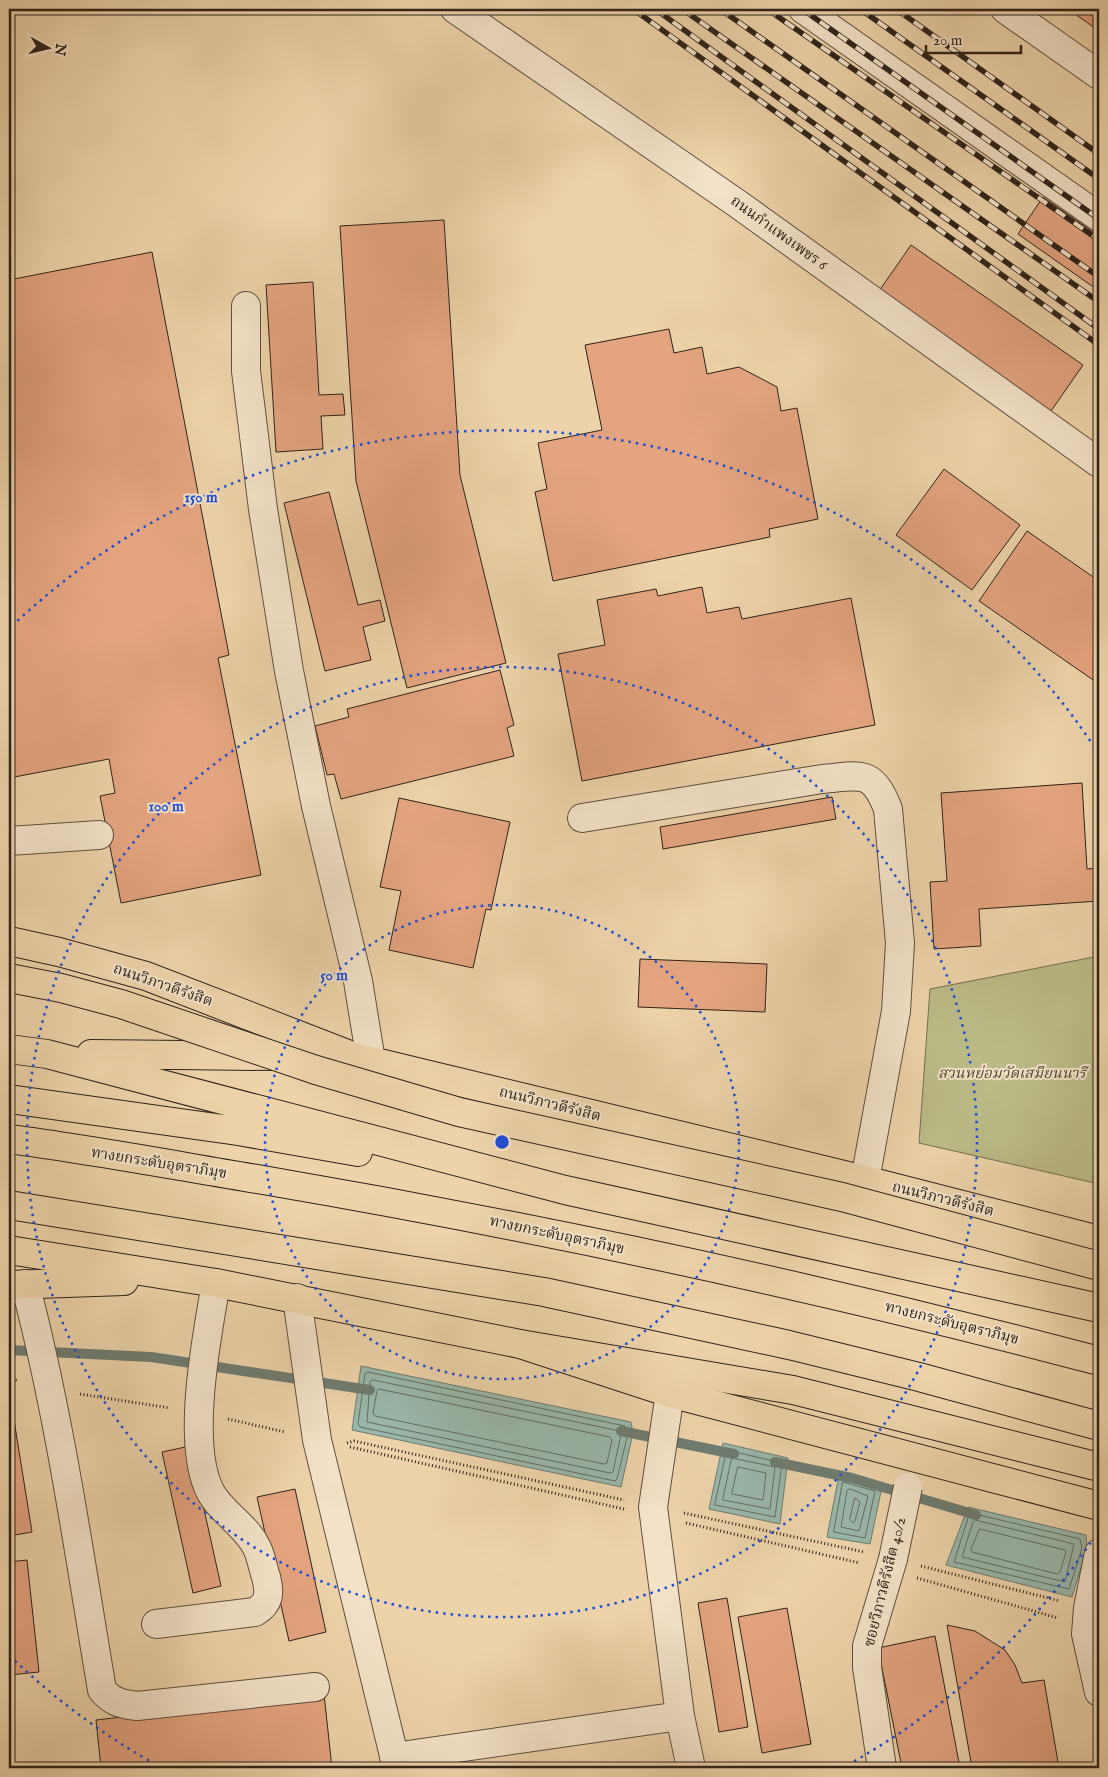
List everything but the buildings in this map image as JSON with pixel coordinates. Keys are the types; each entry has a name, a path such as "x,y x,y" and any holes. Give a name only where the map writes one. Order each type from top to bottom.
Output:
{"main road":[{"name":"ถนนวิภาวดีรังสิต","path":"9,941 59,952 146,976 365,1053 1099,1240"},
{"path":"9,978 60,988 121,1004 326,1073 460,1112 842,1197 1099,1266"},
{"path":"9,1049 47,1054 565,1190 1099,1308"},
{"path":"47,1054 365,1053"},
{"path":"9,1099 238,1131 393,1158 828,1251 1099,1317"},
{"name":"ทางยกระดับอุตราภิมุข","path":"9,1139 404,1204 560,1235 976,1328 1099,1361"},
{"path":"9,1205 544,1292 900,1372 1099,1426"},
{"path":"9,1250 297,1298 520,1344 793,1390 1094,1465"},
{"path":"17,1284 207,1282"},
{"path":"520,1344 670,1392 1099,1506"}],"street":[{"name":"ถนนกำแพงเพชร 6","path":"455,9 735,202 1099,463"},
{"path":"803,9 1099,217"},
{"path":"1005,9 1099,75"},
{"path":"246,306 247,380 263,509 288,671 316,806 358,981 365,1053"},
{"path":"582,818 822,778 859,776 870,779 880,789 888,808 900,943 896,1011 865,1180"},
{"path":"9,841 98,835"},
{"path":"156,1624 255,1612 264,1606 268,1600 268,1585 257,1547 211,1493 203,1470 198,1412 205,1350 207,1282"},
{"path":"17,1284 40,1342 102,1690 110,1699 122,1704 137,1706 315,1687"},
{"path":"297,1298 307,1361 329,1442 395,1763 680,1716"},
{"path":"670,1392 653,1511 680,1716 692,1768"},
{"name":"ซอยวิภาวดีรังสิต 40/2","path":"882,1768 867,1667 868,1646 893,1562 916,1456"},
{"path":"1099,1553 1087,1617 1099,1692"}],"path":[{"path":"9,1378 49,1390 198,1412 329,1442 893,1562 1087,1617"},
{"path":"329,1442 354,1441 653,1511 893,1562 1087,1617"}],"green space":[{"name":"สวนหย่อมวัดเสมียนนารี","path":"1099,956 1099,1184 919,1143 930,989"}],"water":[{"path":"361,1366 631,1422 633,1433 621,1487 352,1430"},
{"path":"723,1443 788,1458 780,1524 709,1509"},
{"path":"839,1475 882,1487 870,1544 827,1537"},
{"path":"968,1507 1086,1535 1087,1548 1072,1597 946,1565"}],"waterway":[{"path":"9,1350 151,1357 370,1390"},
{"path":"621,1431 734,1454"},
{"path":"775,1462 852,1478 976,1515"}],"railway":[{"path":"633,9 1099,345"},
{"path":"655,9 1099,329"},
{"path":"682,9 1099,302"},
{"path":"720,9 1099,277"},
{"path":"767,9 1099,240"},
{"path":"802,9 1099,219"},
{"path":"860,9 1099,179"},
{"path":"896,9 1099,154"}]}
